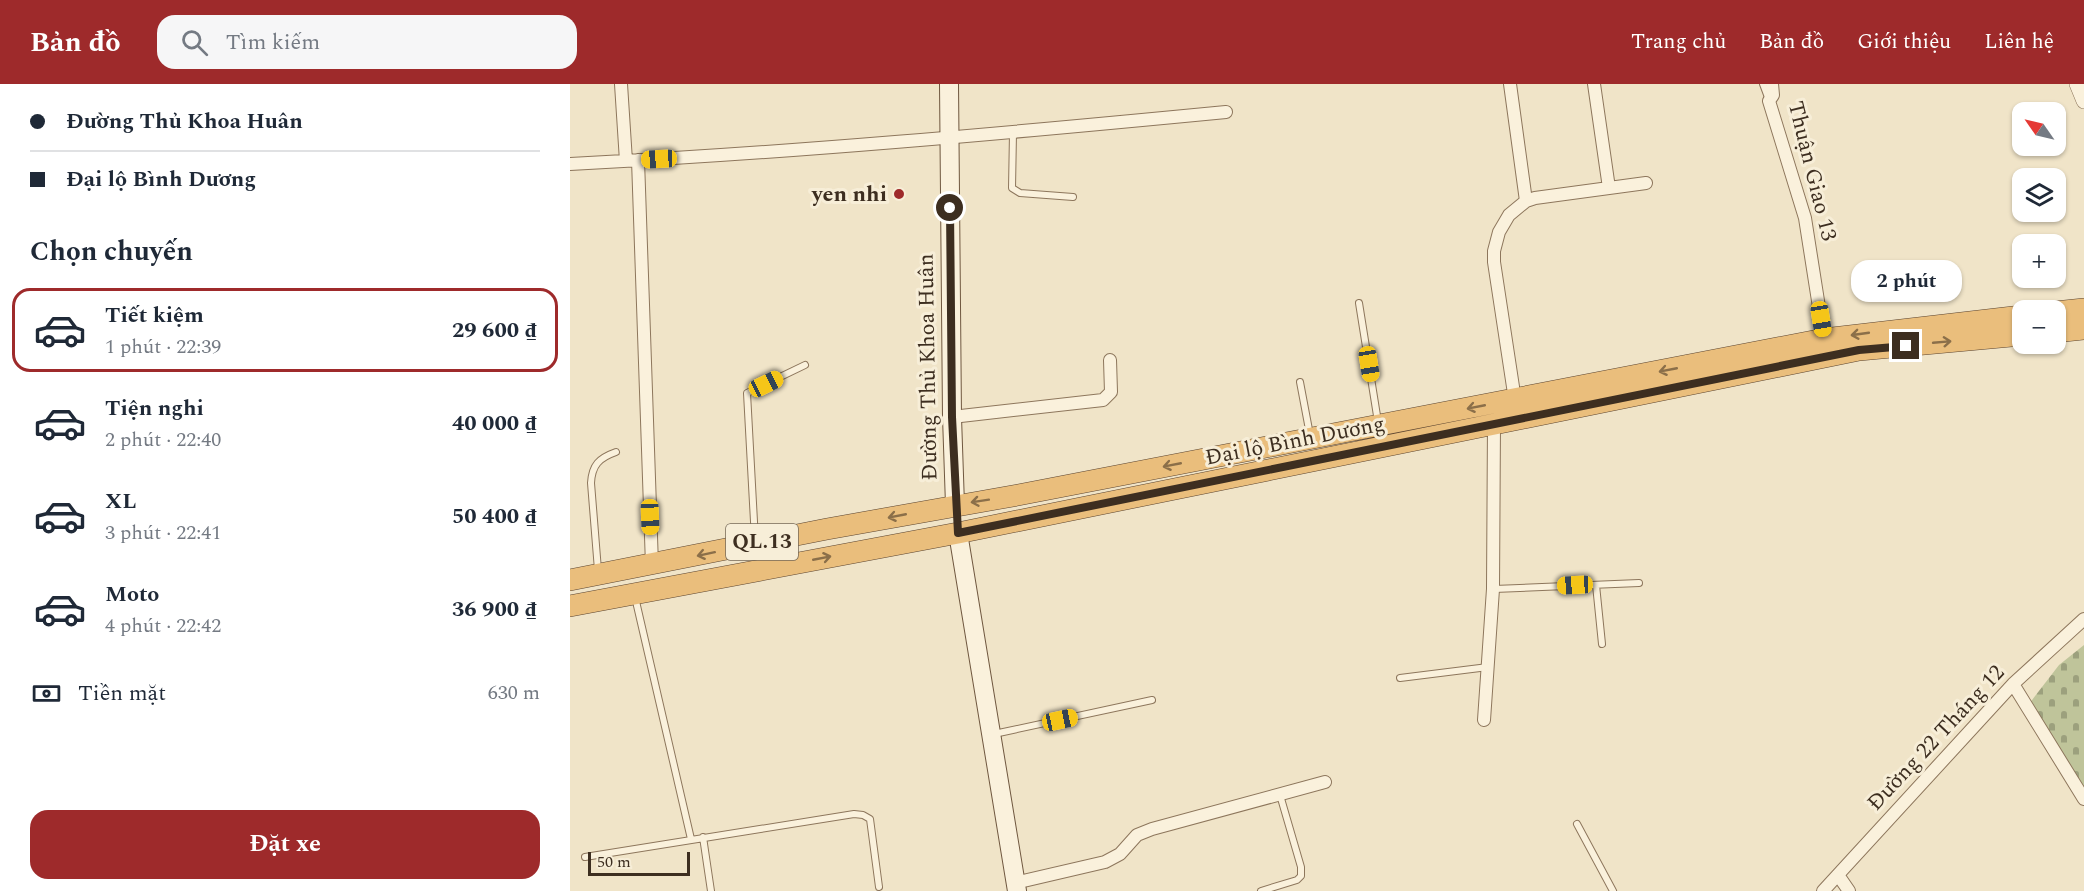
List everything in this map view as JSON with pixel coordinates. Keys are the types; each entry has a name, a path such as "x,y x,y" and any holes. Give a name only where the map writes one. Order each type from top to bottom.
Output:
{"highway":[{"path":"2066,311 2084,309"},
{"name":"Đại lộ Bình Dương","path":"570,580 1824,339 2012,317"},
{"path":"2066,331 2084,330"},
{"name":"Đại lộ Bình Dương","path":"570,606 958,533 1859,350 2012,336"},
{"path":"955,505 958,533"}],"main road":[{"name":"Đường Thủ Khoa Huân","path":"949,84 955,505"},
{"path":"958,533 1016,887"}],"street":[{"path":"621,84 632,161 652,565"},
{"path":"1510,84 1526,201"},
{"path":"1594,84 1609,188"},
{"name":"Thuận Giao 13","path":"1772,84 1773,95 1769,101 1805,218 1824,339"},
{"path":"2077,84 2084,101"},
{"path":"570,164 741,155 950,139 1226,112"},
{"path":"1515,400 1494,262 1494,251 1504,223 1516,208 1535,198 1646,183"},
{"path":"952,417 1103,400 1112,392 1110,360"},
{"path":"1484,720 1493,589 1494,424"},
{"name":"Đường 22 Tháng 12","path":"1823,891 2013,684 2084,619"},
{"path":"2013,684 2084,799"},
{"path":"1016,887 1105,862 1120,854 1137,835 1145,832 1325,782"},
{"path":"1838,875 1849,891"}],"lane":[{"path":"1763,84 1769,101"},
{"path":"1013,133 1012,188 1020,194 1073,197"},
{"path":"1359,303 1378,425"},
{"path":"756,543 747,393 804,365"},
{"path":"1300,382 1310,438"},
{"path":"599,574 591,483 592,470 598,460 616,452"},
{"path":"1493,589 1639,583"},
{"path":"1596,585 1602,644"},
{"path":"634,593 691,839"},
{"path":"1400,678 1488,667"},
{"path":"991,735 1152,700"},
{"path":"1261,891 1297,880 1301,876 1301,867 1280,795"},
{"path":"585,857 854,814 870,819 879,887"},
{"path":"1577,824 1613,891"},
{"path":"703,837 711,891"}],"green space":[{"path":"2084,645 2084,794 2029,704 2059,665"}],"place":[{"name":"yen nhi","path":"899,194"}],"route":[{"path":"950,208 952,417 958,533 1859,350 1906,346"}]}
